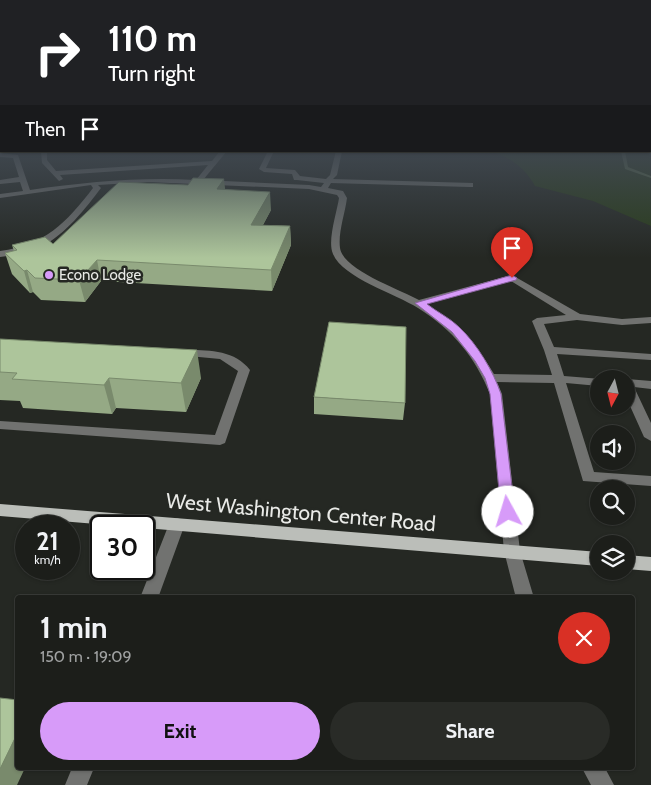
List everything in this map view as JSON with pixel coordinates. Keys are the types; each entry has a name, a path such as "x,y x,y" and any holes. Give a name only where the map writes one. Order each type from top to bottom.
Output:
{"main road":[{"name":"West Washington Center Road","path":"0,510 512,551 590,559"},
{"path":"635,563 651,564"}],"street":[{"path":"25,185 27,192"},
{"path":"0,196 81,185"},
{"path":"0,254 28,248 44,241 90,198 97,188 94,185"},
{"path":"256,185 309,187 326,185 470,185"},
{"path":"326,185 343,198 336,240 336,253 353,270 420,303 456,330 480,360 490,378 496,394 512,551 524,595"},
{"path":"420,303 512,278 577,317"},
{"path":"651,320 622,322 577,317 537,321 550,350 588,477 651,481"},
{"path":"550,350 651,357"},
{"path":"0,425 220,440 244,370 238,362 223,355 166,352"},
{"path":"490,378 590,381"},
{"path":"635,384 651,385"},
{"path":"635,401 651,437"},
{"path":"150,595 177,524"},
{"path":"76,785 82,770"},
{"path":"594,770 603,785"}],"green space":[{"path":"534,185 650,185 651,226 593,201"}],"building":[{"path":"116,185 220,185 217,189 270,192 251,225 290,226 271,270 97,260 79,280 35,278 27,270 24,271 5,253 17,250 12,245 45,237 53,244"},
{"path":"329,322 406,327 405,403 314,397"},
{"path":"0,339 197,350 181,383 109,378 104,385 12,379 17,373 0,372"},
{"path":"0,698 15,700 15,738 0,769"}],"place":[{"name":"Econo Lodge","path":"49,275"}],"route":[{"path":"508,512 496,394 490,378 480,360 456,330 420,303 512,278"}]}
